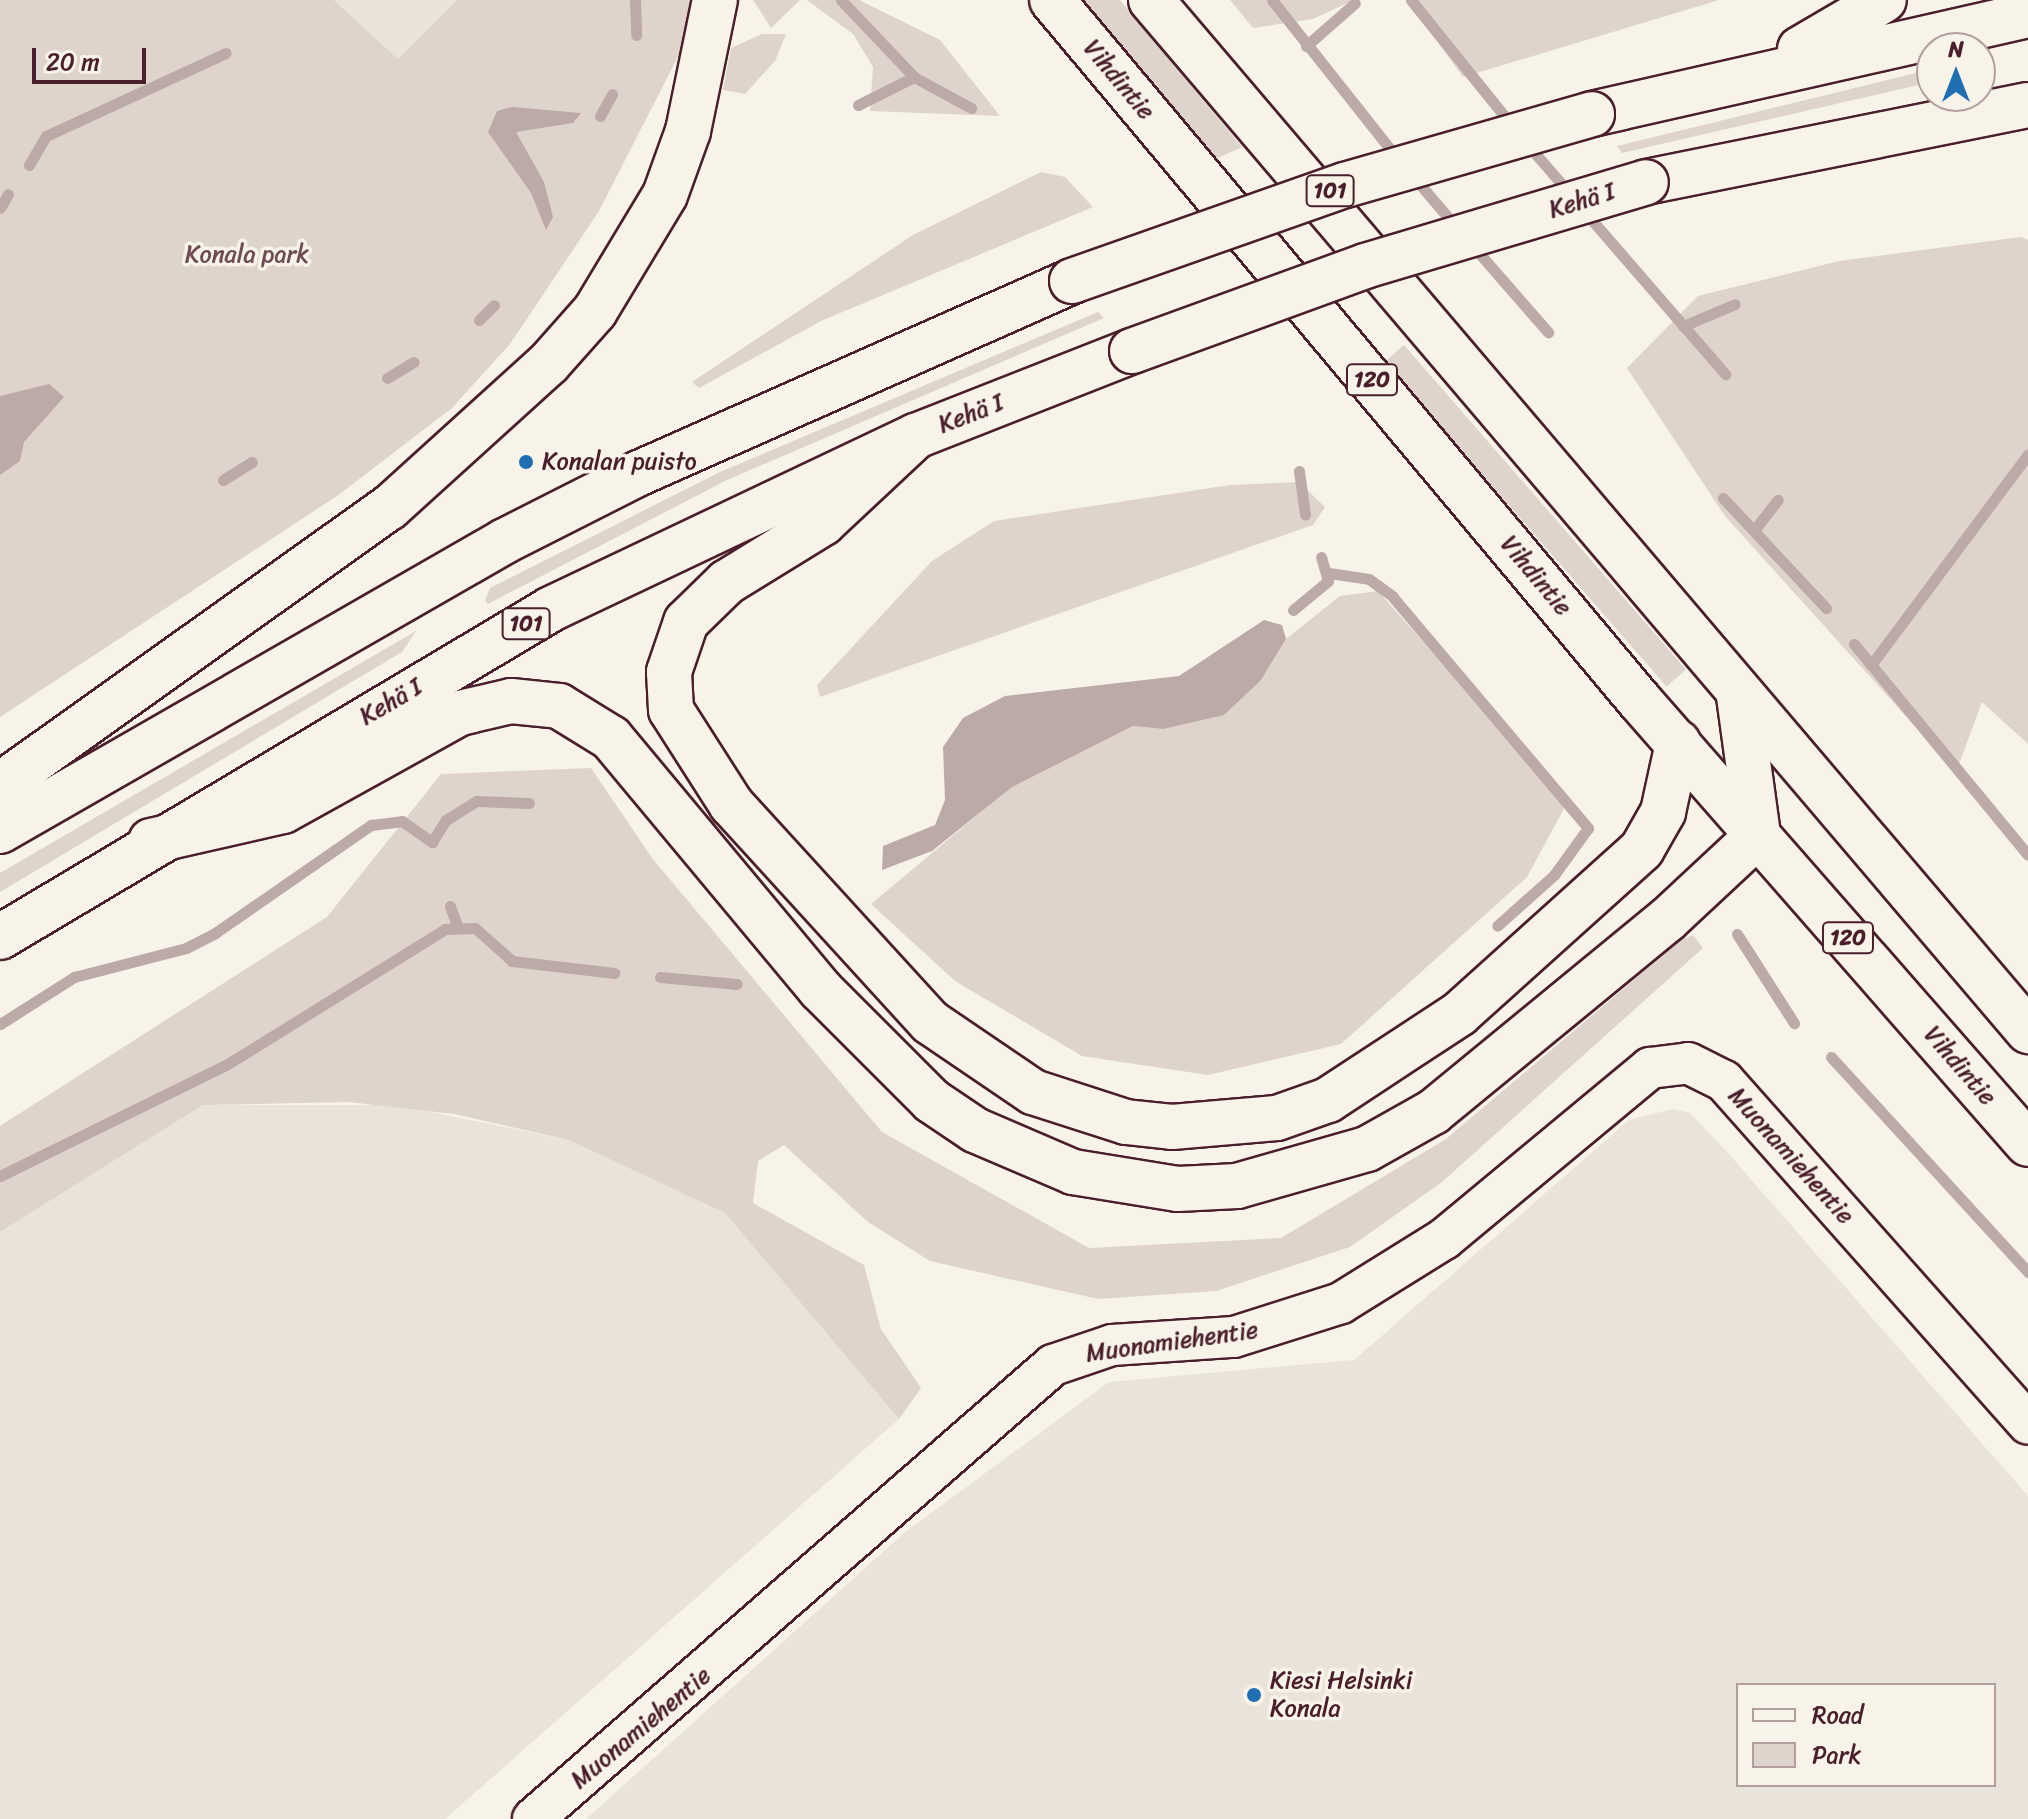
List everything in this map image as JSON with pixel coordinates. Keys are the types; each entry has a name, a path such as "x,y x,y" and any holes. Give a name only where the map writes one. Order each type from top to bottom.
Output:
{"main road":[{"path":"0,785 389,508 476,435 595,311 665,195 688,131 709,44 715,0"},
{"name":"Vihdintie","path":"1052,0 1678,743 2028,1144"},
{"path":"1151,0 1739,696 2028,1031"},
{"path":"1765,70 1884,0"},
{"name":"101","path":"0,831 505,541 637,474 1072,281 1345,185 1592,114 1765,70 2028,15"},
{"name":"Kehä I","path":"0,937 151,841 551,609 916,436 1132,351 1365,266 1646,182 2028,105"},
{"path":"916,436 823,523 727,582 686,622 669,672 671,710 731,804 930,1022 1033,1092 1126,1122 1172,1127 1277,1118 1328,1100 1459,1014 1642,849 1663,812 1678,743"},
{"path":"151,841 283,811 460,713 511,701 559,706 611,738 820,989 932,1101 1029,1158 1117,1182 1178,1189 1295,1173 1367,1149 1433,1112 1667,920 1758,835 1739,696"}],"street":[{"name":"Muonamiehentie","path":"533,1819 1053,1365 1112,1345 1234,1337 1341,1303 1444,1239 1650,1068 1688,1063 1724,1081 2028,1424"}],"shaded area":[{"path":"334,0 457,0 398,59"},
{"path":"512,107 581,113 573,123 516,132 544,182 553,217 546,230 531,193 488,132 497,111"},
{"path":"49,384 64,397 24,442 20,461 0,475 0,396"},
{"path":"1264,620 1282,625 1286,639 1261,680 1224,715 1163,729 1133,726 1012,787 932,851 882,870 883,846 935,825 945,800 943,747 963,718 1005,696 1179,676"},
{"path":"203,1105 397,1105 569,1140 637,1168 725,1213 899,1419 445,1819 0,1819 0,1232"},
{"path":"1673,1109 1690,1113 2028,1496 2028,1819 586,1819 904,1533 1109,1382 1354,1360 1629,1120"}],"green space":[{"name":"Konala park","path":"0,0 334,0 398,59 457,0 691,0 685,43 599,211 510,344 452,408 337,496 0,717"},
{"path":"753,0 800,0 771,28"},
{"path":"807,0 859,0 940,40 1000,116 870,111 873,67 853,34"},
{"path":"1084,0 1120,0 1242,147 1215,159"},
{"path":"1230,0 1354,0 1313,19 1253,28"},
{"path":"1407,0 1719,0 1463,77"},
{"path":"762,34 786,34 775,61 745,94 723,90 731,48"},
{"path":"1916,73 1916,86 1622,153 1617,146"},
{"path":"1041,172 1065,177 1093,207 821,321 699,388 692,382 913,235"},
{"path":"2021,237 2028,240 2028,744 1982,702 1956,772 1725,516 1627,368 1698,296 1839,261"},
{"path":"1098,312 1104,318 727,480 488,604 485,600 490,588 720,472"},
{"path":"1404,345 1686,670 1666,687 1384,362"},
{"path":"1299,482 1325,507 1313,525 820,697 817,685 932,561 994,521 1230,485"},
{"path":"1378,591 1567,803 1527,877 1341,1044 1208,1075 1082,1056 955,981 871,904 1011,787 1133,726 1163,729 1261,680 1286,639 1340,596"},
{"path":"416,631 402,652 0,892 0,873"},
{"path":"591,768 652,858 882,1132 1089,1248 1281,1238 1446,1139 1681,940 1693,935 1703,948 1442,1182 1350,1247 1216,1291 1098,1299 930,1261 868,1222 784,1145 758,1161 753,1203 864,1265 881,1329 921,1388 899,1419 725,1213 569,1140 454,1114 348,1102 203,1105 0,1232 0,1126 327,917 441,774"}],"waterway":[{"path":"635,0 636,35"},
{"path":"841,0 914,77 971,108"},
{"path":"1272,0 1398,159"},
{"path":"1411,0 1514,128"},
{"path":"1306,46 1355,3"},
{"path":"29,165 46,136 226,53"},
{"path":"858,105 914,77"},
{"path":"600,116 612,94"},
{"path":"1527,144 1571,195"},
{"path":"1412,175 1458,229"},
{"path":"0,208 8,194"},
{"path":"1584,211 1725,374"},
{"path":"1472,245 1548,332"},
{"path":"1683,326 1735,304"},
{"path":"479,320 494,305"},
{"path":"387,378 414,362"},
{"path":"1871,665 2028,454"},
{"path":"223,480 252,462"},
{"path":"1299,471 1305,515"},
{"path":"1723,498 1826,608"},
{"path":"1755,529 1778,500"},
{"path":"1293,610 1328,581 1321,557"},
{"path":"1329,573 1369,579 1392,596 1588,828 1554,875 1497,926"},
{"path":"1854,644 2028,855"},
{"path":"0,1024 74,977 186,948 215,933 371,825 402,821 432,842 446,820 477,801 529,803"},
{"path":"450,906 457,925"},
{"path":"0,1176 226,1065 445,929 475,928 512,961 614,973"},
{"path":"1737,934 1794,1023"},
{"path":"660,977 737,984"},
{"path":"1831,1057 2028,1272"}],"place":[{"name":"Konalan puisto","path":"526,462"},
{"name":"Kiesi Helsinki Konala","path":"1254,1695"}]}
